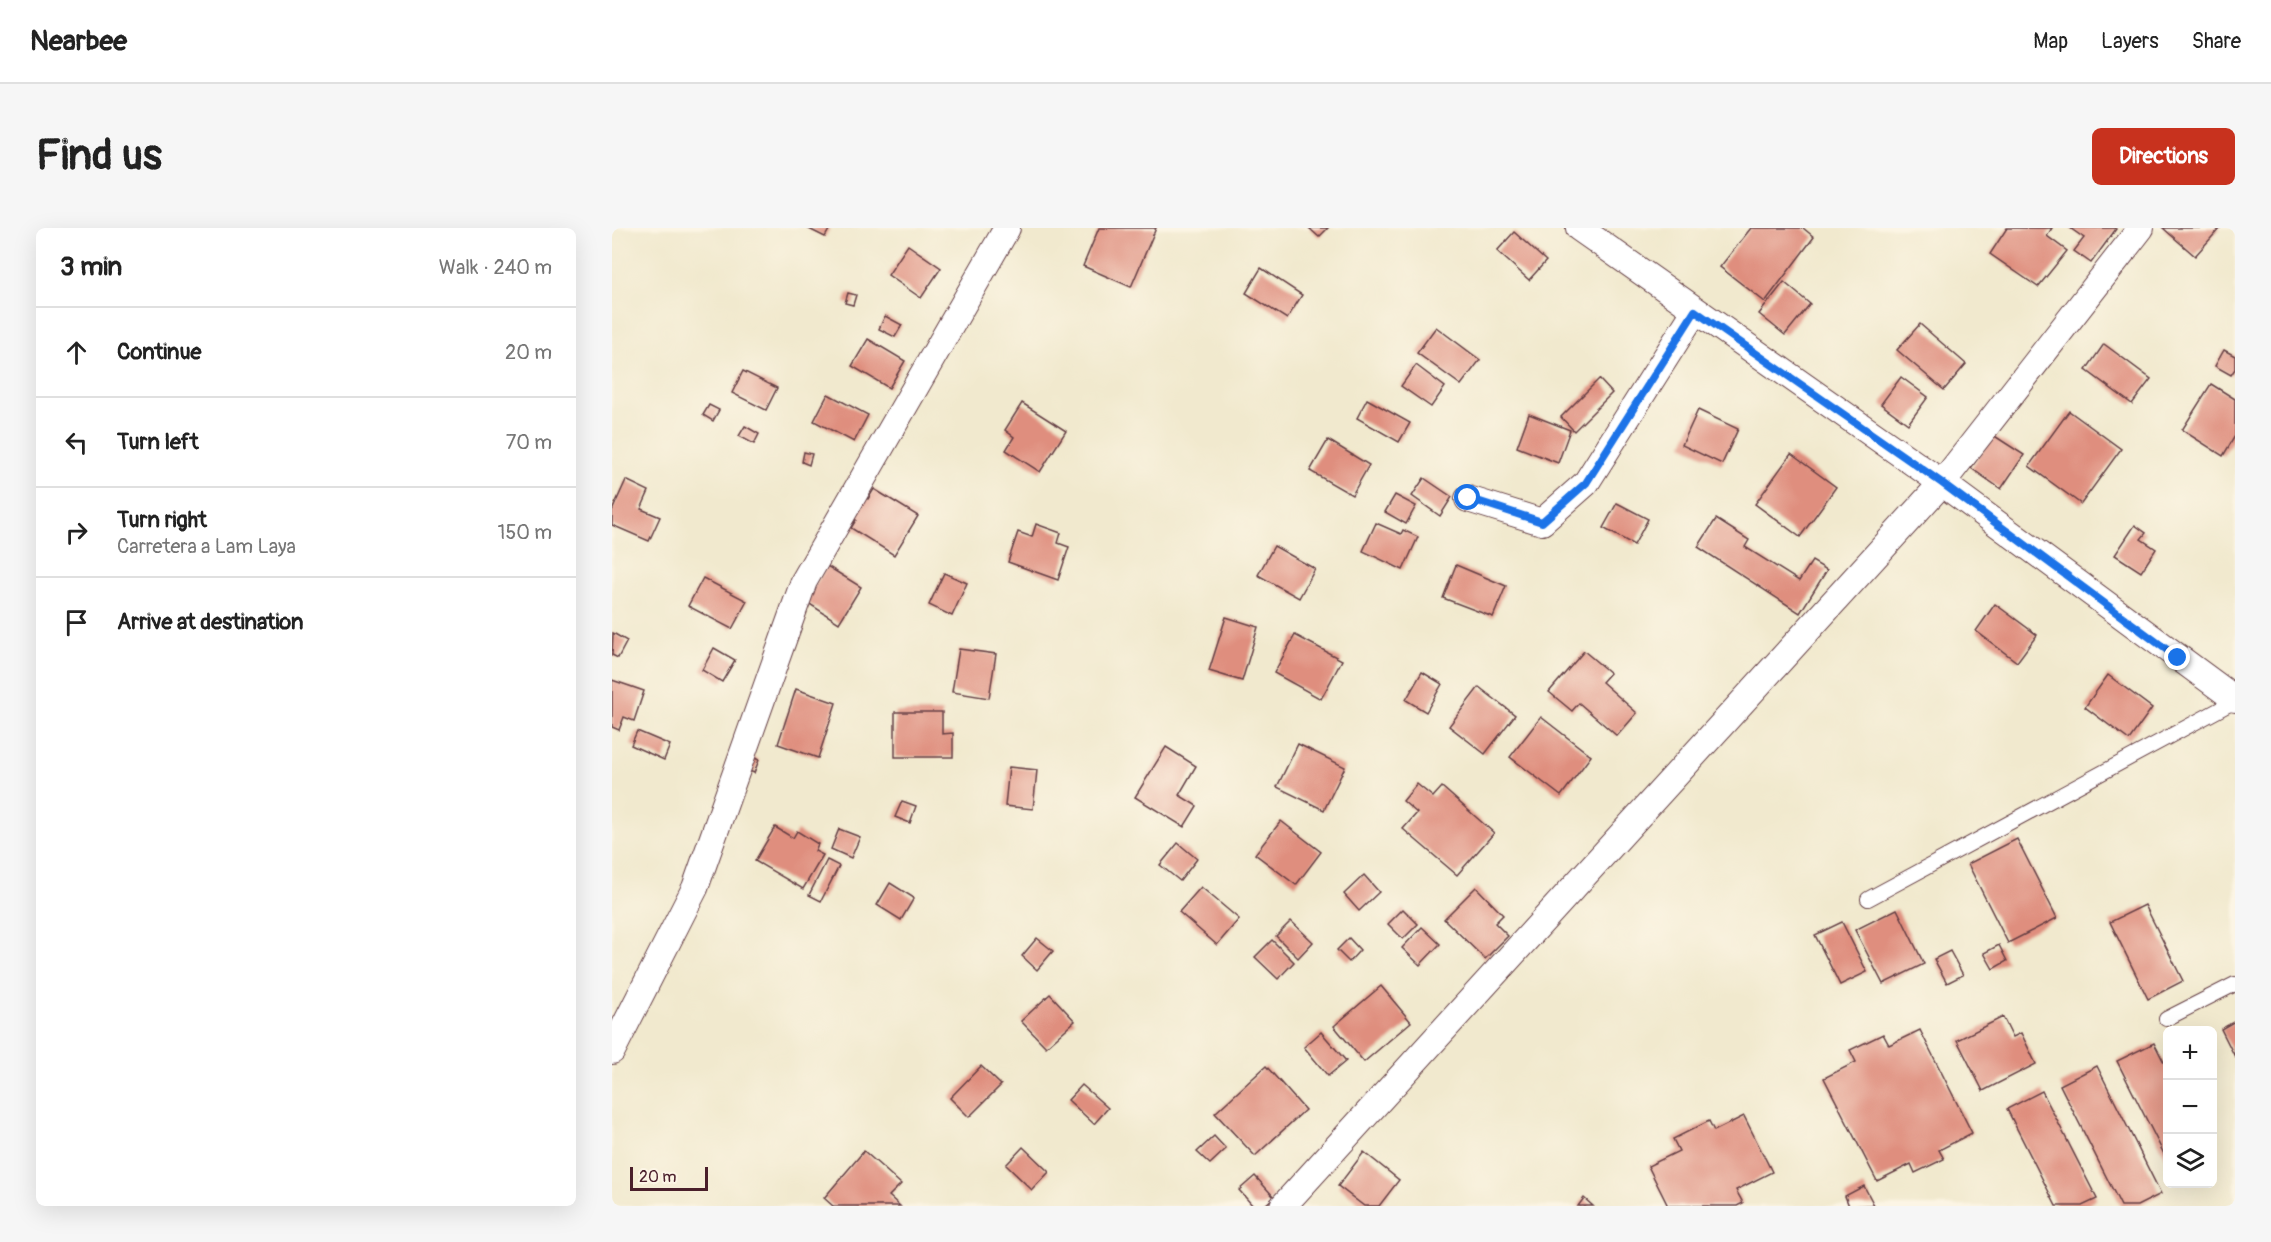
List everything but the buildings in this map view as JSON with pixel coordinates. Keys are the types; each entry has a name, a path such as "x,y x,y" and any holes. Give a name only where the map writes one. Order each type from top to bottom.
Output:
{"street":[{"path":"612,1051 695,888 804,581 1007,228"},
{"path":"1579,228 1942,483 2235,700"},
{"path":"1283,1206 1942,483 2141,228"},
{"path":"1468,498 1542,522 1586,483 1695,311"}],"lane":[{"path":"1868,899 2235,700"},
{"path":"2166,1019 2235,984"}],"route":[{"path":"1468,498 1542,522 1586,483 1695,311 1942,483 2178,658"}]}
